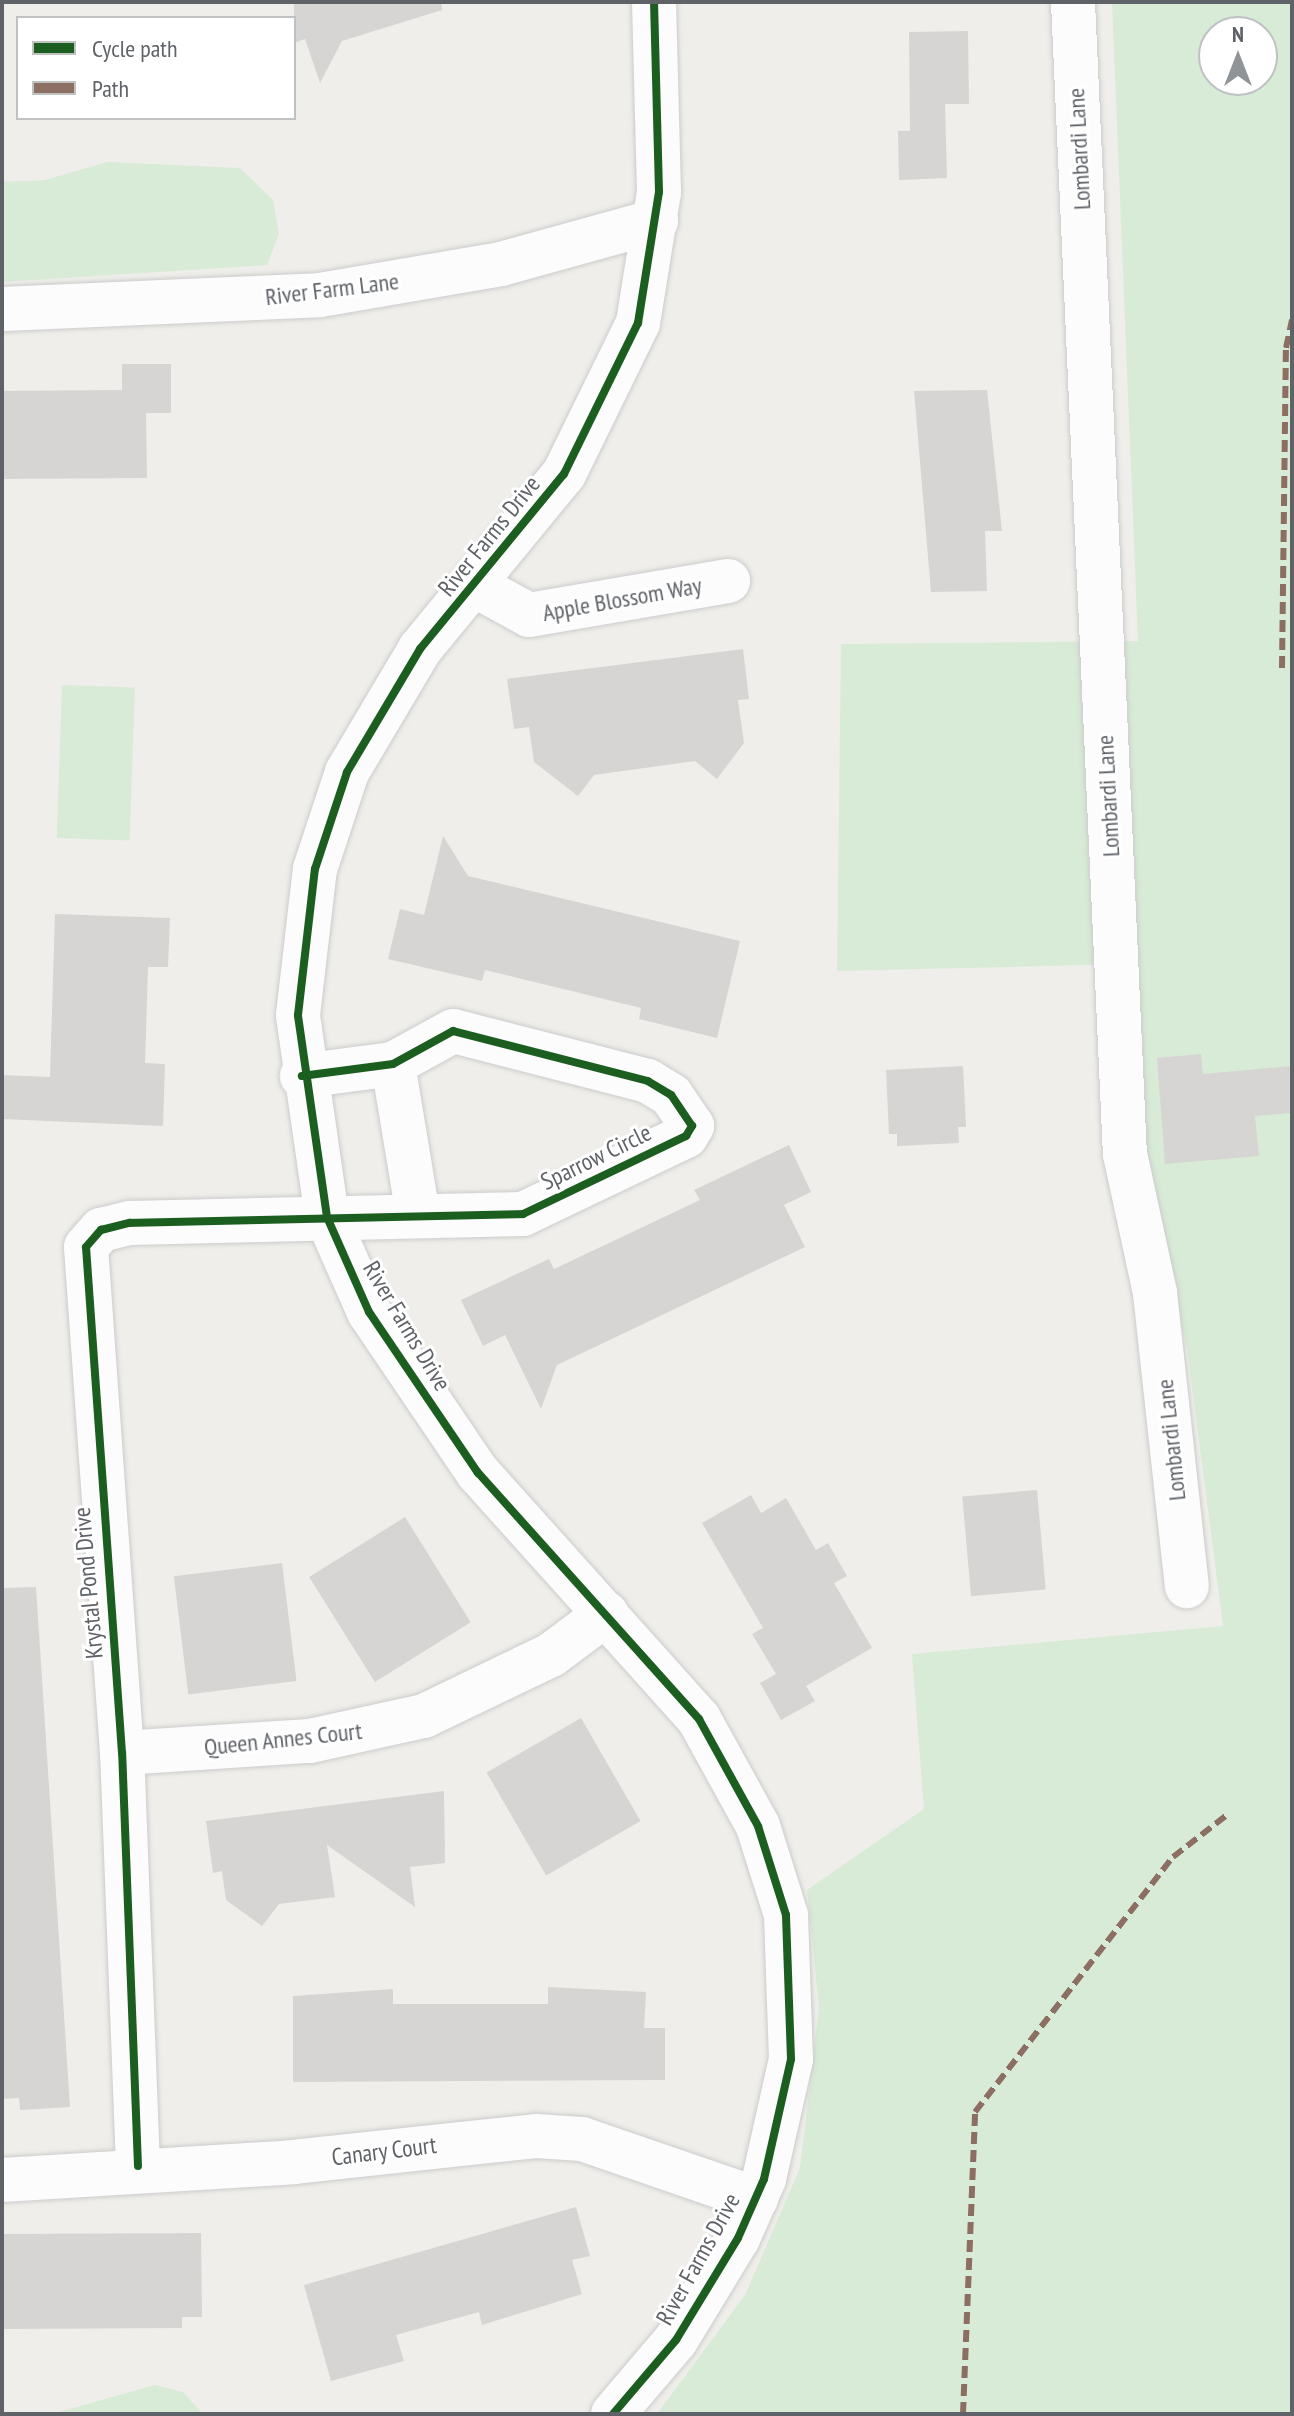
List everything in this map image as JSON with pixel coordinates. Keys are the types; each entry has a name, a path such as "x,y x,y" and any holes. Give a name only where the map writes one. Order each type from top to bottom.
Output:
{"street":[{"name":"River Farms Drive","path":"613,2414 676,2340 756,2199 791,2059 786,1915 758,1826 728,1764 699,1719 453,1440 369,1312 327,1217 302,1076 301,948 332,807 420,649 544,504 606,399 638,323 656,221 654,2"},
{"name":"Lombardi Lane","path":"1073,2 1125,1154 1155,1293 1187,1586"},
{"name":"River Farm Lane","path":"2,309 320,295 501,264 656,221"},
{"name":"Apple Blossom Way","path":"476,586 529,615 728,581"},
{"name":"Sparrow Circle","path":"302,1076 393,1064 453,1031 648,1081 671,1095 692,1126 686,1136 523,1214 327,1217"},
{"path":"393,1064 418,1215"},
{"name":"Krystal Pond Drive","path":"138,2166 122,1753 86,1247 101,1230 130,1223 327,1217"},
{"name":"Queen Annes Court","path":"122,1753 310,1741 412,1720 511,1677 606,1614"},
{"name":"Canary Court","path":"2,2180 138,2166 293,2162 536,2136 582,2139 756,2199"}],"green space":[{"path":"1112,2 1292,2 1292,2414 657,2414 745,2295 800,2168 819,2007 807,1890 924,1809 912,1654 1223,1626 1187,1348 1140,1153 1128,964 837,971 841,644 1138,641"},
{"path":"108,162 240,168 273,200 279,234 267,265 2,282 2,182 45,180"},
{"path":"62,685 135,688 130,840 57,838"},
{"path":"155,2385 183,2392 203,2414 52,2414"}],"building":[{"path":"294,2 441,2 442,10 342,41 320,83 305,39 296,42"},
{"path":"968,31 969,104 945,104 947,178 899,180 898,131 910,131 909,32"},
{"path":"122,364 171,364 171,413 146,413 147,478 2,479 2,391 122,390"},
{"path":"987,390 1002,531 985,531 987,591 931,592 914,391"},
{"path":"743,649 749,699 738,700 744,743 717,779 695,761 594,775 578,796 534,762 529,727 514,729 507,679"},
{"path":"443,836 468,876 740,941 717,1038 639,1019 641,1008 485,970 482,981 388,959 400,909 424,915"},
{"path":"55,914 170,918 168,967 148,967 145,1063 165,1064 163,1126 2,1119 2,1075 50,1077"},
{"path":"1201,1054 1203,1074 1292,1066 1292,1113 1255,1116 1259,1156 1165,1164 1157,1058"},
{"path":"963,1066 966,1127 958,1127 959,1143 897,1146 897,1134 889,1134 886,1070"},
{"path":"789,1145 811,1192 784,1205 805,1247 557,1365 541,1409 505,1335 483,1346 461,1300 549,1259 554,1269 700,1200 694,1190"},
{"path":"1037,1490 1046,1590 971,1596 962,1497"},
{"path":"751,1495 761,1513 786,1498 816,1550 828,1543 847,1576 834,1583 872,1648 806,1686 815,1701 781,1720 760,1683 776,1674 752,1634 763,1628 702,1523"},
{"path":"405,1517 471,1622 375,1682 309,1577"},
{"path":"282,1563 297,1681 188,1694 174,1576"},
{"path":"36,1587 70,2107 20,2110 19,2098 2,2099 2,1588"},
{"path":"581,1718 640,1821 546,1876 487,1772"},
{"path":"444,1791 445,1863 410,1867 415,1907 327,1845 335,1897 279,1904 262,1926 226,1900 222,1871 213,1873 206,1821"},
{"path":"548,1987 646,1992 644,2028 665,2028 665,2080 293,2082 293,1996 393,1989 393,2004 548,2004"},
{"path":"576,2207 590,2256 572,2260 582,2294 482,2325 479,2312 396,2335 404,2361 331,2381 304,2285"},
{"path":"201,2233 202,2317 182,2317 182,2328 2,2329 2,2234"}],"marked path":[{"path":"1282,668 1286,348 1292,320"},
{"path":"963,2414 975,2112 1173,1857 1227,1815"}],"cycle path":[{"path":"613,2414 676,2340 738,2238 764,2179 791,2059 786,1915 758,1826 699,1719 478,1473 369,1312 327,1217 298,1015 315,869 347,772 420,649 564,474 638,323 659,192 654,2"},
{"path":"138,2166 122,1753 86,1247 101,1230 130,1223 523,1214 686,1136 692,1126 671,1095 648,1081 453,1031 393,1064 302,1076"}]}
